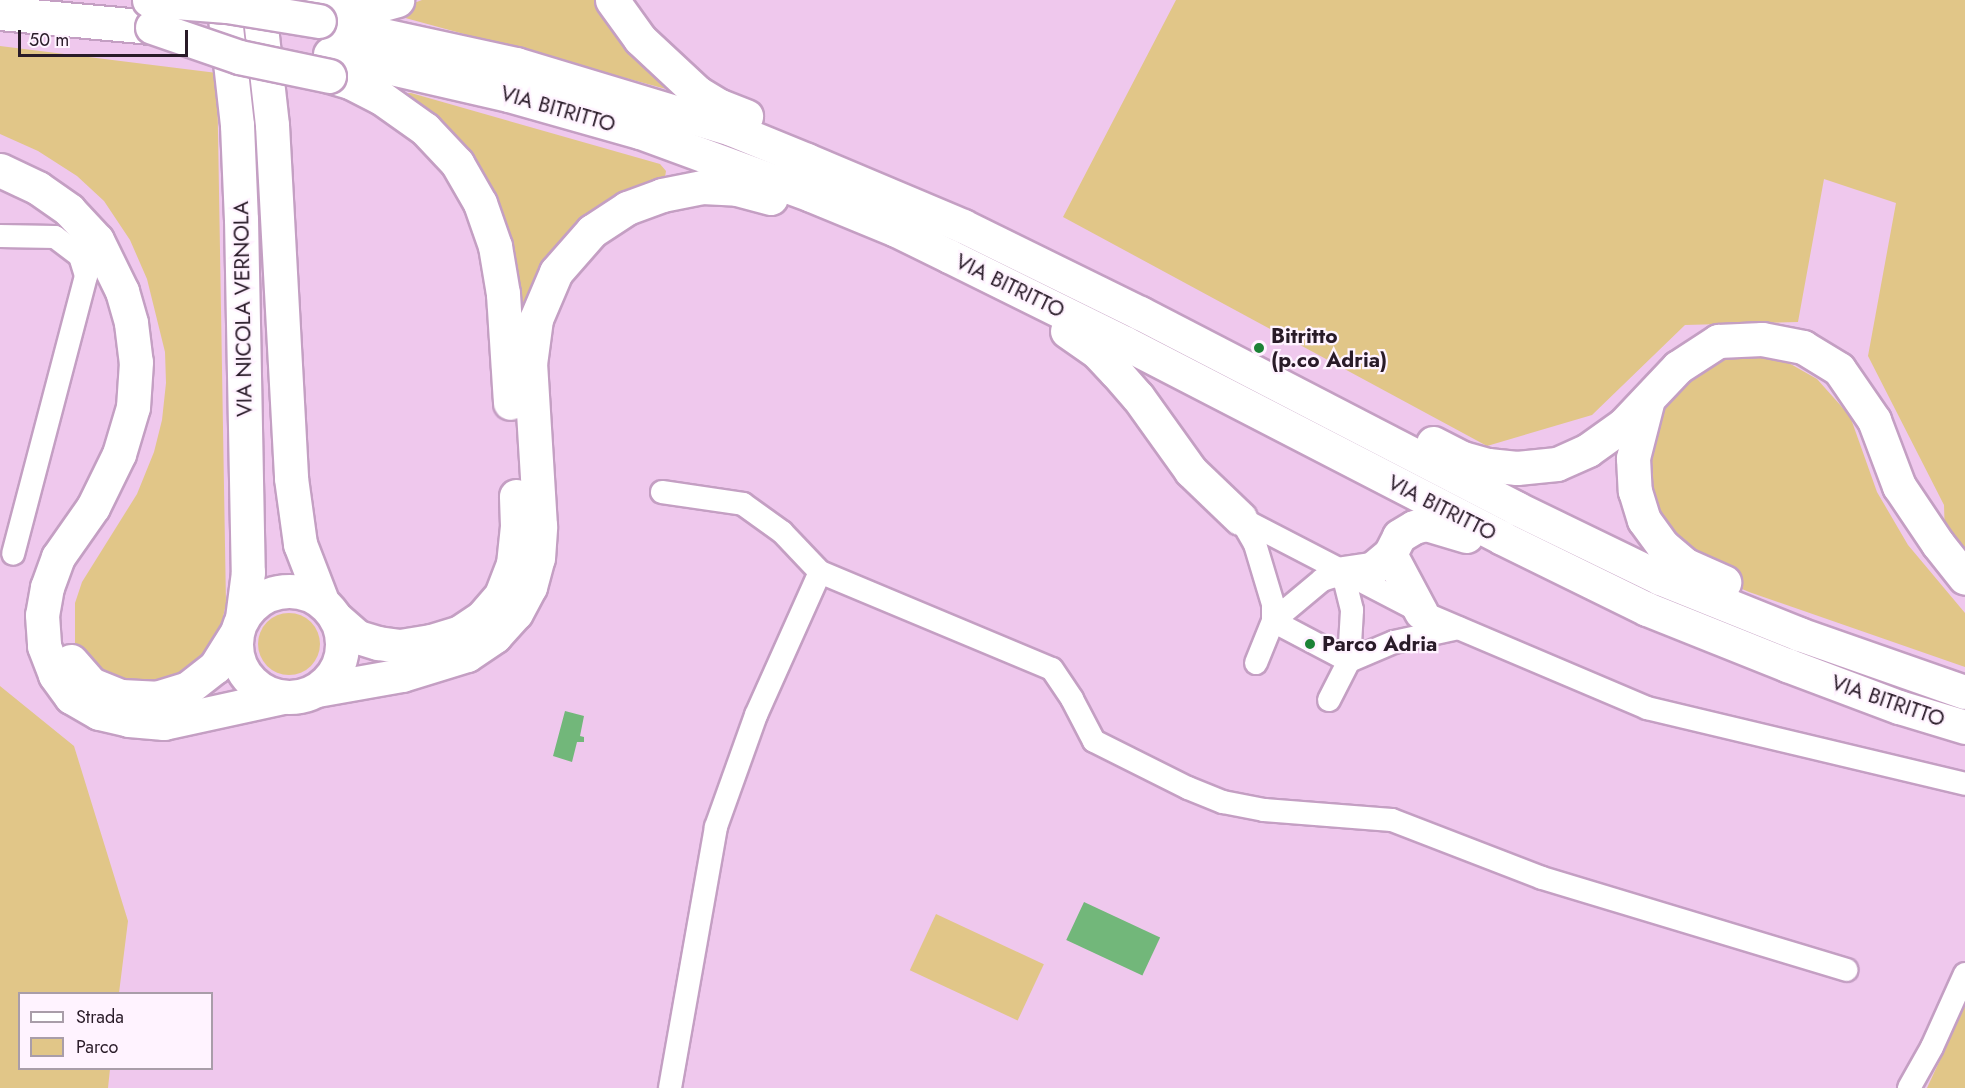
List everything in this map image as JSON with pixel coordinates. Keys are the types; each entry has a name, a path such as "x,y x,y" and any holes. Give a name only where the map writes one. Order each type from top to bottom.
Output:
{"main road":[{"path":"320,13 396,0"},
{"path":"612,0 640,39 698,93 720,106 827,146 949,196 1055,248 1092,290"},
{"name":"VIA BITRITTO","path":"0,13 54,16 151,14 233,1 287,16 320,13 516,64 731,129 963,226 1516,508 1660,578 1799,634 1965,692"},
{"name":"VIA NICOLA VERNOLA","path":"233,1 272,125 291,478 300,544 329,610"},
{"name":"VIA NICOLA VERNOLA","path":"233,1 242,219 248,572 239,626"},
{"name":"VIA BITRITTO","path":"151,14 329,65 509,95 640,132 801,191 896,230 1125,343 1544,559 1647,609 1899,707 1965,727"},
{"path":"0,20 54,16"},
{"path":"0,146 49,169 85,195 115,227 138,271 150,312 158,358 155,408 144,451 127,489 75,574 65,604 63,640 73,666 91,684 122,696 156,698 188,688 215,667 253,604 269,594 287,590 306,592 358,637 400,646 431,641 460,632 482,617 501,596 513,564 517,526 503,294 495,246 480,203 456,164 426,129 380,97 350,82 329,65"},
{"path":"0,170 38,188 69,210 97,240 122,291 131,323 136,362 133,407 119,454 93,507 58,557 47,587 42,615 44,646 55,675 71,697 99,713 129,720 164,723 282,697 300,697 317,690 402,675 467,655 495,636 516,613 531,587 538,558 540,526 530,364 536,319 556,272 592,231 627,208 662,195 702,187 737,189 759,194 841,225 896,230 935,266 1032,310 1098,353 1138,397 1191,471 1240,518"},
{"path":"1341,418 1385,418 1463,458 1517,468 1557,464 1588,450 1623,425 1678,367 1718,341 1762,339 1803,347 1839,369 1874,420 1899,486 1938,544 1965,578"},
{"path":"1650,395 1633,458 1635,491 1644,520 1663,546 1686,565 1965,676"},
{"path":"1343,573 1372,568 1390,554 1399,536 1414,526 1426,524 1466,536 1592,599 1658,621 1705,632"},
{"path":"1390,554 1421,612"},
{"path":"317,690 329,680 338,666 342,650 342,634 329,610"},
{"path":"239,626 238,660 251,682 265,692 282,697"}],"street":[{"path":"0,236 55,237 80,256 86,276 13,554"},
{"path":"662,492 743,504 782,532 820,572 1052,669 1072,699 1094,741 1214,799 1264,810 1392,820 1542,878 1846,970"},
{"path":"1240,518 1421,612 1647,708 1965,784"},
{"path":"1240,518 1255,544 1273,604 1274,621"},
{"path":"670,1088 716,827 756,715 820,572"},
{"path":"1256,663 1274,621 1322,580 1343,573"},
{"path":"1329,700 1349,661 1352,610 1343,573"},
{"path":"1274,621 1349,661"},
{"path":"1349,661 1394,642 1460,628"},
{"path":"1909,1088 1932,1047 1965,974"}],"green space":[{"path":"422,0 598,0 666,89 387,13"},
{"path":"1176,0 1965,0 1965,559 1945,539 1944,505 1868,356 1896,203 1824,179 1798,322 1685,325 1592,415 1487,446 1063,217"},
{"path":"0,46 217,73 226,604 216,648 178,677 143,685 107,677 86,663 75,643 75,603 82,582 137,494 154,452 162,420 166,383 165,352 147,279 130,240 104,201 77,176 38,151 0,134"},
{"path":"411,93 660,164 666,171 664,183 601,209 521,372 506,252 395,94"},
{"path":"1720,357 1780,358 1817,379 1850,416 1877,492 1908,545 1965,613 1965,667 1749,592 1686,565 1635,491 1650,395"},
{"path":"289,613 301,615 311,622 318,632 320,644 318,656 311,666 301,673 289,675 277,673 267,666 260,656 258,644 260,632 267,622 277,615"},
{"path":"0,686 74,746 128,921 119,992 18,992 18,1070 110,1070 108,1088 0,1088"},
{"path":"936,914 1044,964 1018,1020 910,970"},
{"path":"1965,1006 1965,1088 1927,1088"}],"shaded area":[{"path":"565,711 584,716 580,736 584,737 584,742 577,742 572,762 553,756"},
{"path":"1084,902 1160,937 1142,976 1066,940"}],"place":[{"name":"Bitritto (p.co Adria)","path":"1259,348"},
{"name":"Parco Adria","path":"1310,644"}]}
